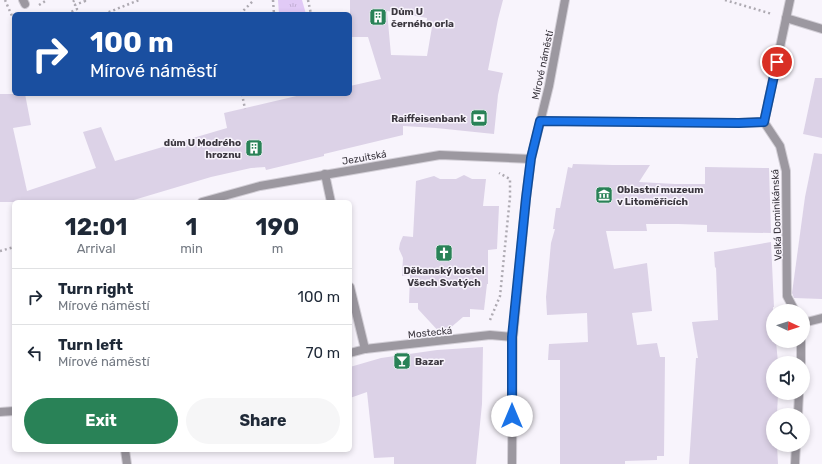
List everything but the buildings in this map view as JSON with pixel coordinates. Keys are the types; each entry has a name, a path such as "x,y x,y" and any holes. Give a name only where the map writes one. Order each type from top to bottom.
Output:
{"street":[{"name":"Mírové náměstí","path":"512,464 512,337 526,198 531,158 549,86 566,0"},
{"path":"540,121 764,122 790,0"},
{"path":"786,18 822,29"},
{"name":"Velká Dominikánská","path":"764,122 780,146 786,171 787,296 791,304"},
{"name":"Jezuitská","path":"209,200 260,186 440,155 531,158"},
{"path":"325,174 331,200"},
{"path":"352,295 365,349"},
{"path":"810,321 822,318"},
{"name":"Mostecká","path":"352,352 365,349 490,335 512,337"},
{"path":"0,412 12,412"},
{"path":"125,452 127,464"},
{"path":"795,464 796,452"}],"path":[{"path":"73,0 77,0"},
{"path":"71,12 77,9 75,5 85,1 84,0"},
{"path":"109,12 139,0"},
{"path":"242,12 254,0"},
{"path":"273,0 274,12"},
{"path":"308,0 311,12"},
{"path":"725,0 786,18"},
{"path":"242,96 245,110"},
{"path":"490,320 500,296 510,197 510,179 496,172"},
{"path":"0,251 12,248"}],"green space":[{"path":"278,0 302,0 305,12 279,12"}],"place":[{"name":"Dům U černého orla","path":"378,17"},
{"name":"Raiffeisenbank","path":"479,118"},
{"name":"dům U Modrého hroznu","path":"254,148"},
{"name":"Oblastní muzeum v Litoměřicích","path":"604,195"},
{"name":"Děkanský kostel Všech Svatých","path":"444,253"},
{"name":"Bazar","path":"402,361"}],"route":[{"path":"512,416 512,337 531,158 540,121 764,122 777,62"}]}
